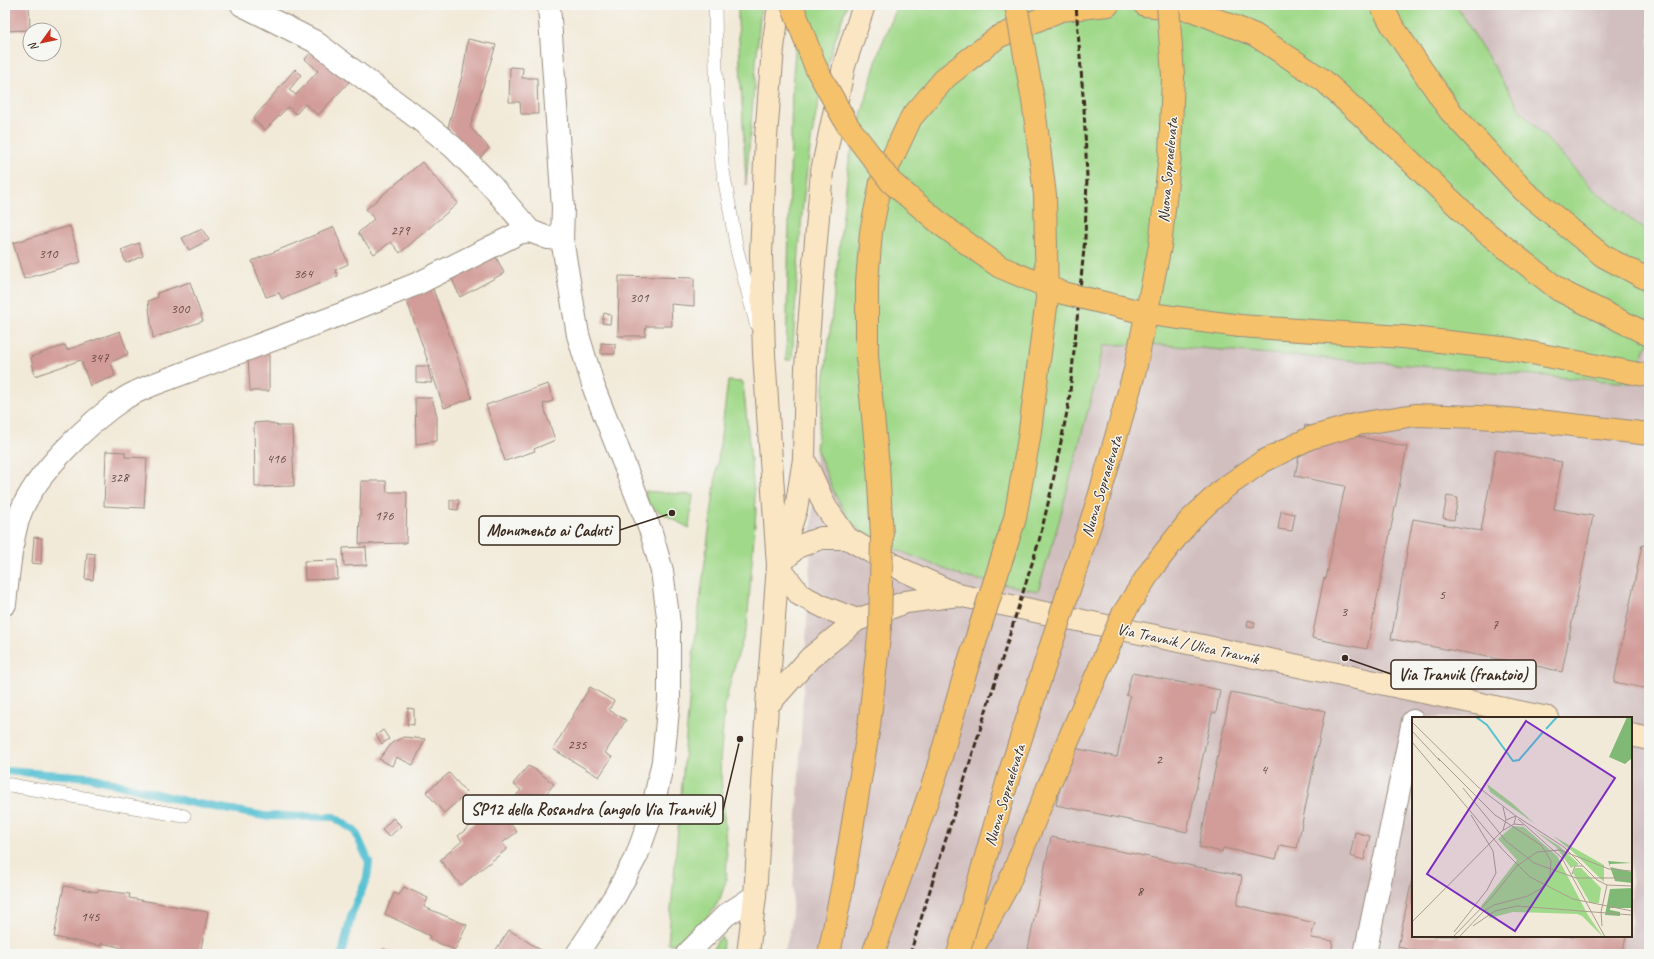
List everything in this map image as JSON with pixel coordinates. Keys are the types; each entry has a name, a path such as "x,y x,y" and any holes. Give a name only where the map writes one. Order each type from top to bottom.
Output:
{"highway":[{"path":"792,5 816,68 848,126 891,182 943,226 1000,267 1063,293 1150,314 1240,326 1403,337 1511,349 1649,376"},
{"path":"873,954 934,781 964,677 1015,518 1030,438 1047,299 1045,195 1033,100 1016,5"},
{"path":"829,954 843,883 869,726 880,627 882,536 878,466 867,357 867,282 871,239 881,182 911,118 946,77 998,37 1061,10 1108,5"},
{"path":"1145,5 1192,10 1255,35 1323,80 1396,147 1478,226 1559,290 1649,334"},
{"name":"Nuova Sopraelevata","path":"958,954 1010,772 1099,497 1135,370 1160,246 1170,155 1173,76 1168,5"},
{"path":"1381,5 1393,28 1450,111 1524,191 1603,256 1649,280"},
{"path":"970,954 1008,885 1123,614 1153,567 1185,526 1222,490 1262,462 1310,438 1358,424 1415,415 1479,417 1532,421 1649,434"}],"main road":[{"path":"748,954 755,896 767,706 778,566 764,354 761,254 766,145 773,48 779,5"},
{"path":"778,566 796,509 804,459 806,367 822,171 844,66 864,5"},
{"name":"Via Travnik / Ulica Travnik","path":"804,459 825,506 847,538 903,570 958,595 1543,717"},
{"name":"Via Travnik / Ulica Travnik","path":"778,566 797,547 821,538 847,538"},
{"path":"778,566 800,595 826,608 857,620"},
{"name":"Via Travnik / Ulica Travnik","path":"767,706 810,658 857,620 906,602 958,595"},
{"path":"1632,735 1649,739"}],"street":[{"path":"242,5 314,41 424,123 474,166 530,231 548,238 562,240"},
{"path":"549,5 563,208 562,240 578,335 595,391 651,532 662,571 669,624 668,708 663,761 651,816 637,855 615,896 577,954"},
{"path":"5,604 15,529 25,500 48,469 76,439 109,409 127,397 152,385 347,312 419,283 519,233 530,231"},
{"path":"1414,717 1419,691"},
{"path":"1365,954 1412,726"},
{"path":"687,954 726,915 755,896"}],"lane":[{"path":"715,5 716,72 722,165 737,250 764,354"},
{"path":"5,784 184,816"}],"shaded area":[{"path":"1456,5 1649,5 1649,233 1594,190 1521,111"},
{"path":"1649,340 1649,954 784,954 791,926 816,448 835,495 850,522 868,538 1058,525 1105,345"}],"green space":[{"path":"738,5 761,5 746,185 738,21"},
{"path":"799,5 847,5 826,70 811,140 800,234 792,360 786,360 792,87"},
{"path":"898,5 1456,5 1521,111 1594,190 1649,233 1649,340 1631,383 1149,344 1105,345 1058,525 1038,591 964,577 868,538 851,522 835,495 816,448 849,160 879,51"},
{"path":"728,381 743,382 756,511 747,626 735,664 725,704 720,762 727,857 726,881 720,899 710,915 675,944 668,944 693,656"},
{"path":"645,491 693,495 689,528 649,506"},
{"path":"721,937 723,940 722,954 710,954 718,940"}],"building":[{"path":"5,5 29,5 30,22 22,22 22,30 5,31"},
{"path":"468,39 496,45 470,127 489,148 479,159 448,127 463,72"},
{"path":"313,50 349,82 318,115 305,104 296,114 288,107 265,130 253,119 295,69 301,75 289,90 296,95 318,71 305,59"},
{"path":"510,67 523,68 522,78 537,78 538,114 521,114 520,102 509,102"},
{"path":"422,162 458,203 400,253 391,242 374,254 358,233 374,219 366,209"},
{"path":"70,226 81,262 24,279 13,243"},
{"path":"334,227 348,264 335,270 338,276 282,299 279,293 266,297 252,261"},
{"path":"202,229 209,240 189,250 182,238"},
{"path":"139,243 143,256 126,263 121,250"},
{"path":"495,255 504,273 460,297 452,279"},
{"path":"619,276 694,278 694,306 671,304 672,326 646,326 645,336 618,336"},
{"path":"190,282 203,321 153,338 148,301 158,297 157,293"},
{"path":"433,289 472,398 444,408 406,298"},
{"path":"604,313 611,315 610,324 602,323"},
{"path":"120,331 128,354 111,362 115,376 90,386 81,360 35,376 31,357 65,345 67,350"},
{"path":"601,343 615,344 615,354 601,354"},
{"path":"269,349 269,391 250,391 248,357"},
{"path":"416,366 428,366 432,383 416,382"},
{"path":"548,384 553,401 543,404 555,440 534,449 535,451 505,461 486,405"},
{"path":"415,398 432,398 437,416 437,441 416,444"},
{"path":"267,422 279,426 292,426 294,486 255,487 254,423"},
{"path":"1305,425 1407,447 1367,649 1312,638 1345,486 1295,476"},
{"path":"1496,450 1562,462 1554,509 1593,516 1562,672 1391,639 1413,519 1481,531"},
{"path":"106,451 125,452 125,457 147,458 144,508 104,506"},
{"path":"361,481 386,481 387,492 407,492 406,543 359,544"},
{"path":"1447,496 1458,498 1454,520 1443,518"},
{"path":"450,500 459,500 458,510 450,509"},
{"path":"1281,511 1295,514 1292,531 1278,529"},
{"path":"34,537 42,538 41,564 32,563"},
{"path":"1642,545 1649,547 1649,689 1614,682"},
{"path":"366,547 367,565 344,566 343,548"},
{"path":"87,553 95,554 93,580 85,579"},
{"path":"337,560 338,579 305,580 304,561"},
{"path":"1248,620 1255,622 1254,628 1247,627"},
{"path":"1132,673 1220,690 1216,713 1212,713 1187,832 1056,805 1069,747 1117,757 1130,696 1126,695"},
{"path":"590,687 614,701 609,710 626,720 605,753 612,757 599,777 553,749"},
{"path":"1231,692 1325,711 1297,848 1280,845 1276,859 1223,848 1222,852 1199,847"},
{"path":"408,708 414,709 414,725 407,724"},
{"path":"383,730 389,739 382,744 376,735"},
{"path":"404,737 425,739 413,765 396,757 392,766 379,759 393,742"},
{"path":"528,766 536,770 554,784 533,810 516,796 521,790 513,784"},
{"path":"449,773 467,793 444,813 426,792"},
{"path":"486,803 490,809 495,805 517,832 502,843 507,849 461,885 440,860 462,841 458,836 481,817 477,810"},
{"path":"393,818 401,826 389,837 382,830"},
{"path":"1355,832 1370,836 1364,860 1350,856"},
{"path":"1051,837 1242,876 1237,905 1315,923 1311,938 1333,941 1331,954 1027,954"},
{"path":"1412,879 1412,937 1626,937 1622,954 1429,954 1398,947"},
{"path":"64,886 97,892 98,890 130,894 129,898 208,912 200,954 118,954 120,947 101,943 101,946 54,937"},
{"path":"404,887 428,898 424,907 467,925 455,950 429,939 430,936 385,914 394,893 399,895"},
{"path":"509,930 547,954 493,954"},
{"path":"384,949 395,954 381,954"}],"waterway":[{"path":"5,771 89,777 188,802 264,816 334,817 355,831 369,862 367,878 352,913 342,954"}],"railway":[{"path":"910,954 1039,541 1069,402 1085,238 1087,177 1084,108 1076,5"}],"place":[{"name":"Monumento ai Caduti","path":"672,513"},
{"name":"Via Tranvik (frantoio)","path":"1345,658"},
{"name":"SP12 della Rosandra (angolo Via Tranvik)","path":"740,739"}]}
